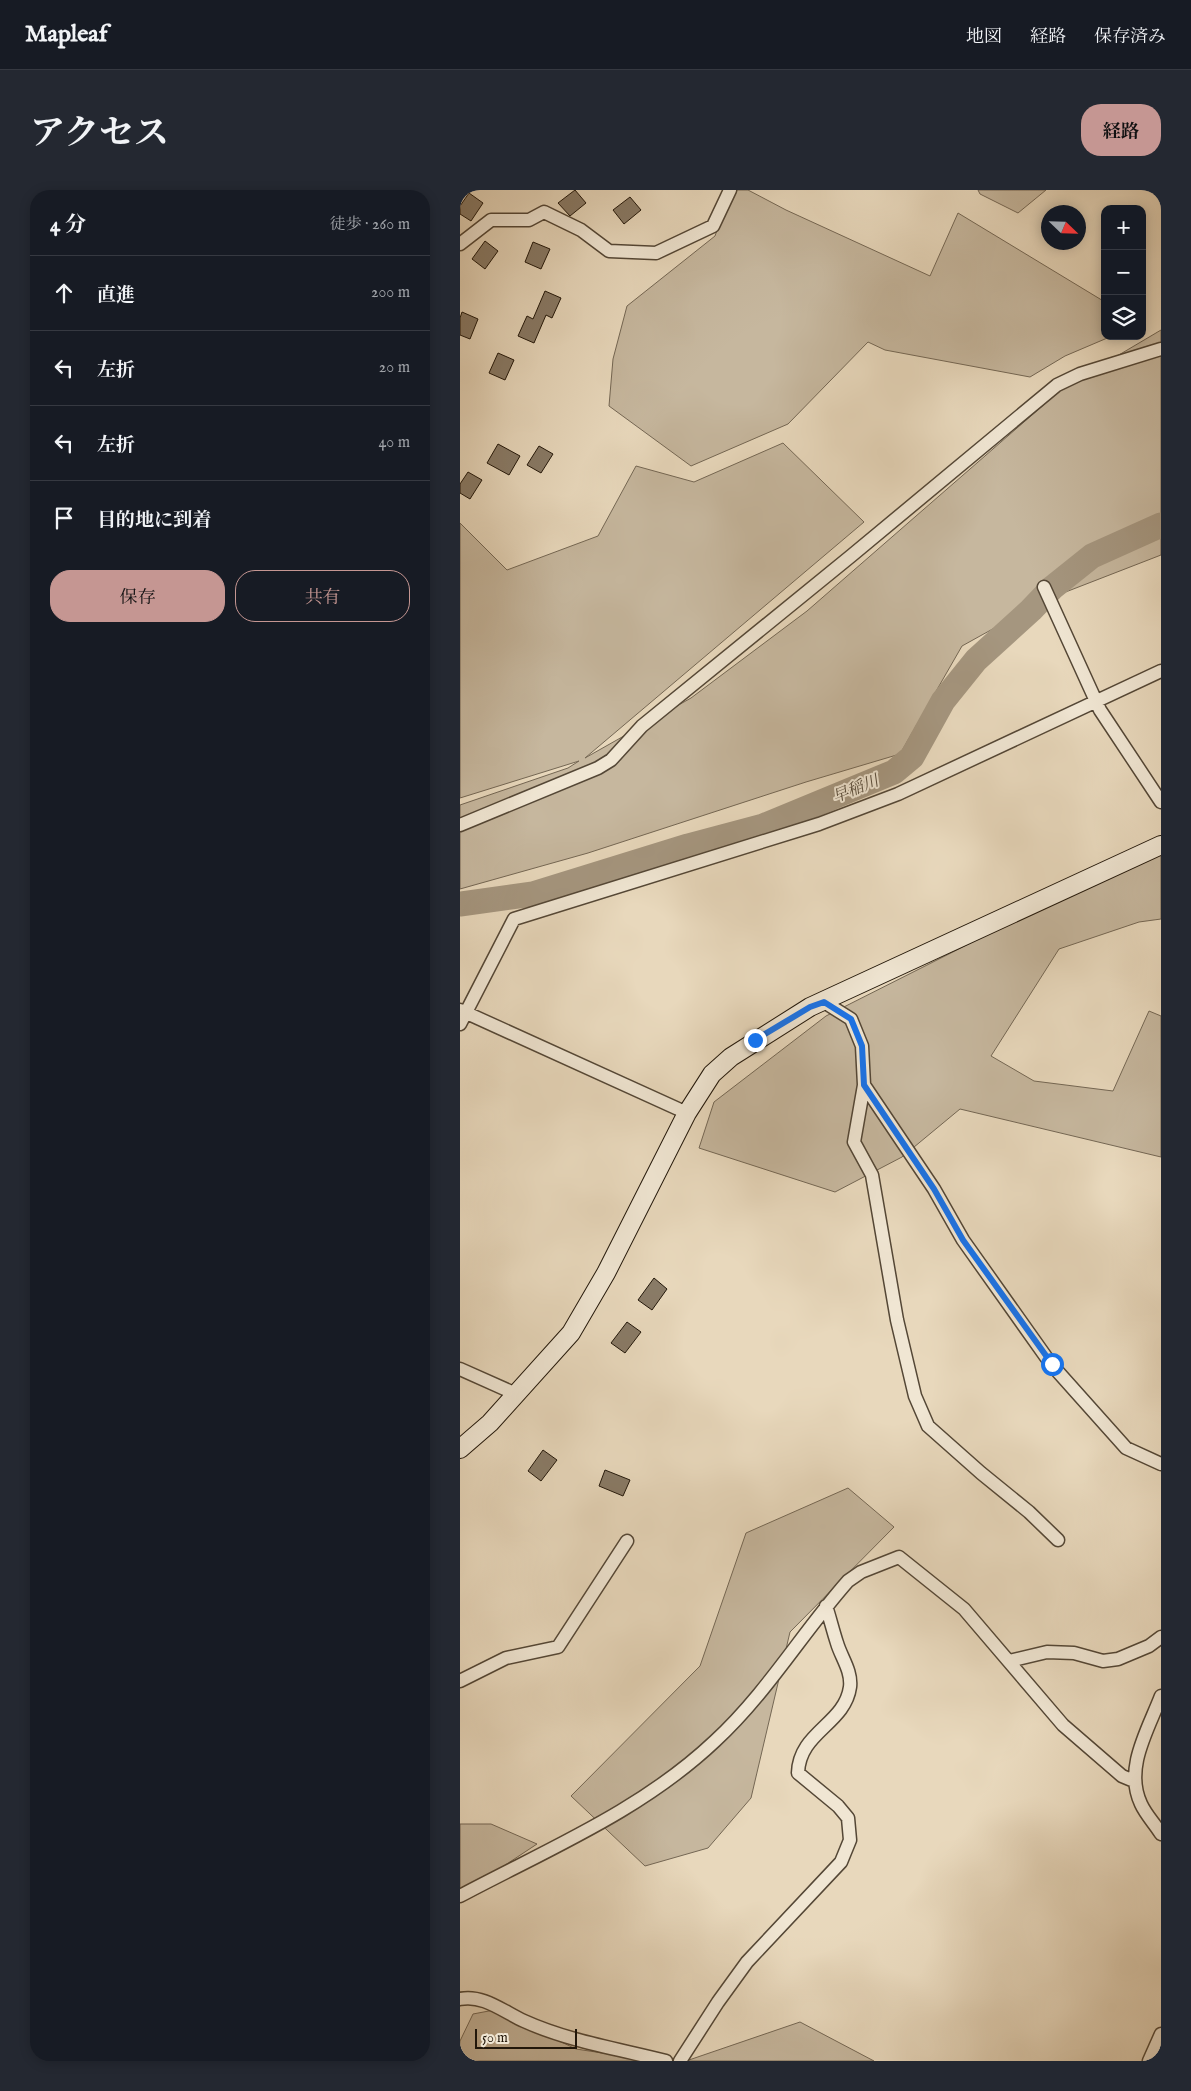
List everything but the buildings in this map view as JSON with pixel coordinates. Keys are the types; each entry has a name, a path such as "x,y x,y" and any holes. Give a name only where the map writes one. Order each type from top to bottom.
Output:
{"street":[{"path":"460,244 491,220 529,220 544,212 581,230 609,251 656,253 713,226 730,190"},
{"path":"460,825 598,768 611,760 642,726 851,556 1057,384 1080,374 1161,349"},
{"path":"1044,587 1100,710 1161,802"},
{"path":"687,1113 462,1016 514,919 828,821 898,794 1161,671"},
{"path":"460,1448 490,1423 571,1333 606,1273 687,1113 712,1074 731,1057 810,1007 1161,845"},
{"path":"824,1002 851,1019 862,1046 864,1085 854,1142 872,1175 897,1320 915,1396 928,1426 981,1474 1029,1512 1058,1540"},
{"path":"864,1085 934,1189 963,1240 1052,1364 1126,1448 1161,1464"},
{"path":"460,1370 516,1394"},
{"path":"460,1682 506,1658 558,1647 627,1541"},
{"path":"460,1896 594,1828 646,1796 714,1742 767,1687 826,1606 848,1581 861,1572 899,1557 964,1609 1063,1724 1122,1776 1134,1781"},
{"path":"680,2061 718,2002 747,1962 841,1862 850,1840 848,1818 838,1806 798,1773 798,1761 802,1750 840,1710 850,1688 849,1673 837,1645 826,1606"},
{"path":"1009,1661 1047,1652 1074,1653 1104,1661 1118,1659 1149,1646 1161,1637"},
{"path":"1161,1696 1140,1748 1134,1781 1141,1804 1161,1834"},
{"path":"460,1999 468,1997 492,2003 524,2021 558,2034 666,2061"},
{"path":"1149,2061 1161,2034"}],"shaded area":[{"path":"731,190 748,190 786,210 930,276 958,213 1101,300 1101,340 1103,340 1065,356 1030,377 885,350 868,342 788,424 691,466 609,406 613,359 627,306 715,236"},
{"path":"978,190 1046,190 1018,213 980,194"},
{"path":"1161,330 1161,555 1045,600 962,646 900,754 806,782 588,853 460,889 460,805 568,768 579,761 460,798 460,523 507,570 598,536 636,466 694,482 783,443 864,522 585,758 691,698 807,611 1063,388"},
{"path":"1161,847 1161,919 1139,922 1059,949 991,1056 1034,1081 1113,1091 1149,1011 1161,1016 1161,1157 960,1109 902,1157 835,1192 699,1148 714,1102 826,1016"},
{"path":"848,1488 894,1527 790,1632 751,1798 708,1848 645,1866 571,1796 700,1666 746,1533"},
{"path":"460,1824 491,1824 537,1844 460,1895"},
{"path":"494,2010 576,2049 655,2061 460,2061 460,2041 473,2014"},
{"path":"800,2022 874,2061 686,2061"}],"waterway":[{"name":"早稲川","path":"460,904 533,894 688,846 763,826 894,772 912,757 943,701 976,660 1031,610 1052,588 1092,556 1161,525"}],"route":[{"path":"755,1040 810,1007 824,1002 851,1019 862,1046 864,1085 934,1189 963,1240 1052,1364"}]}
